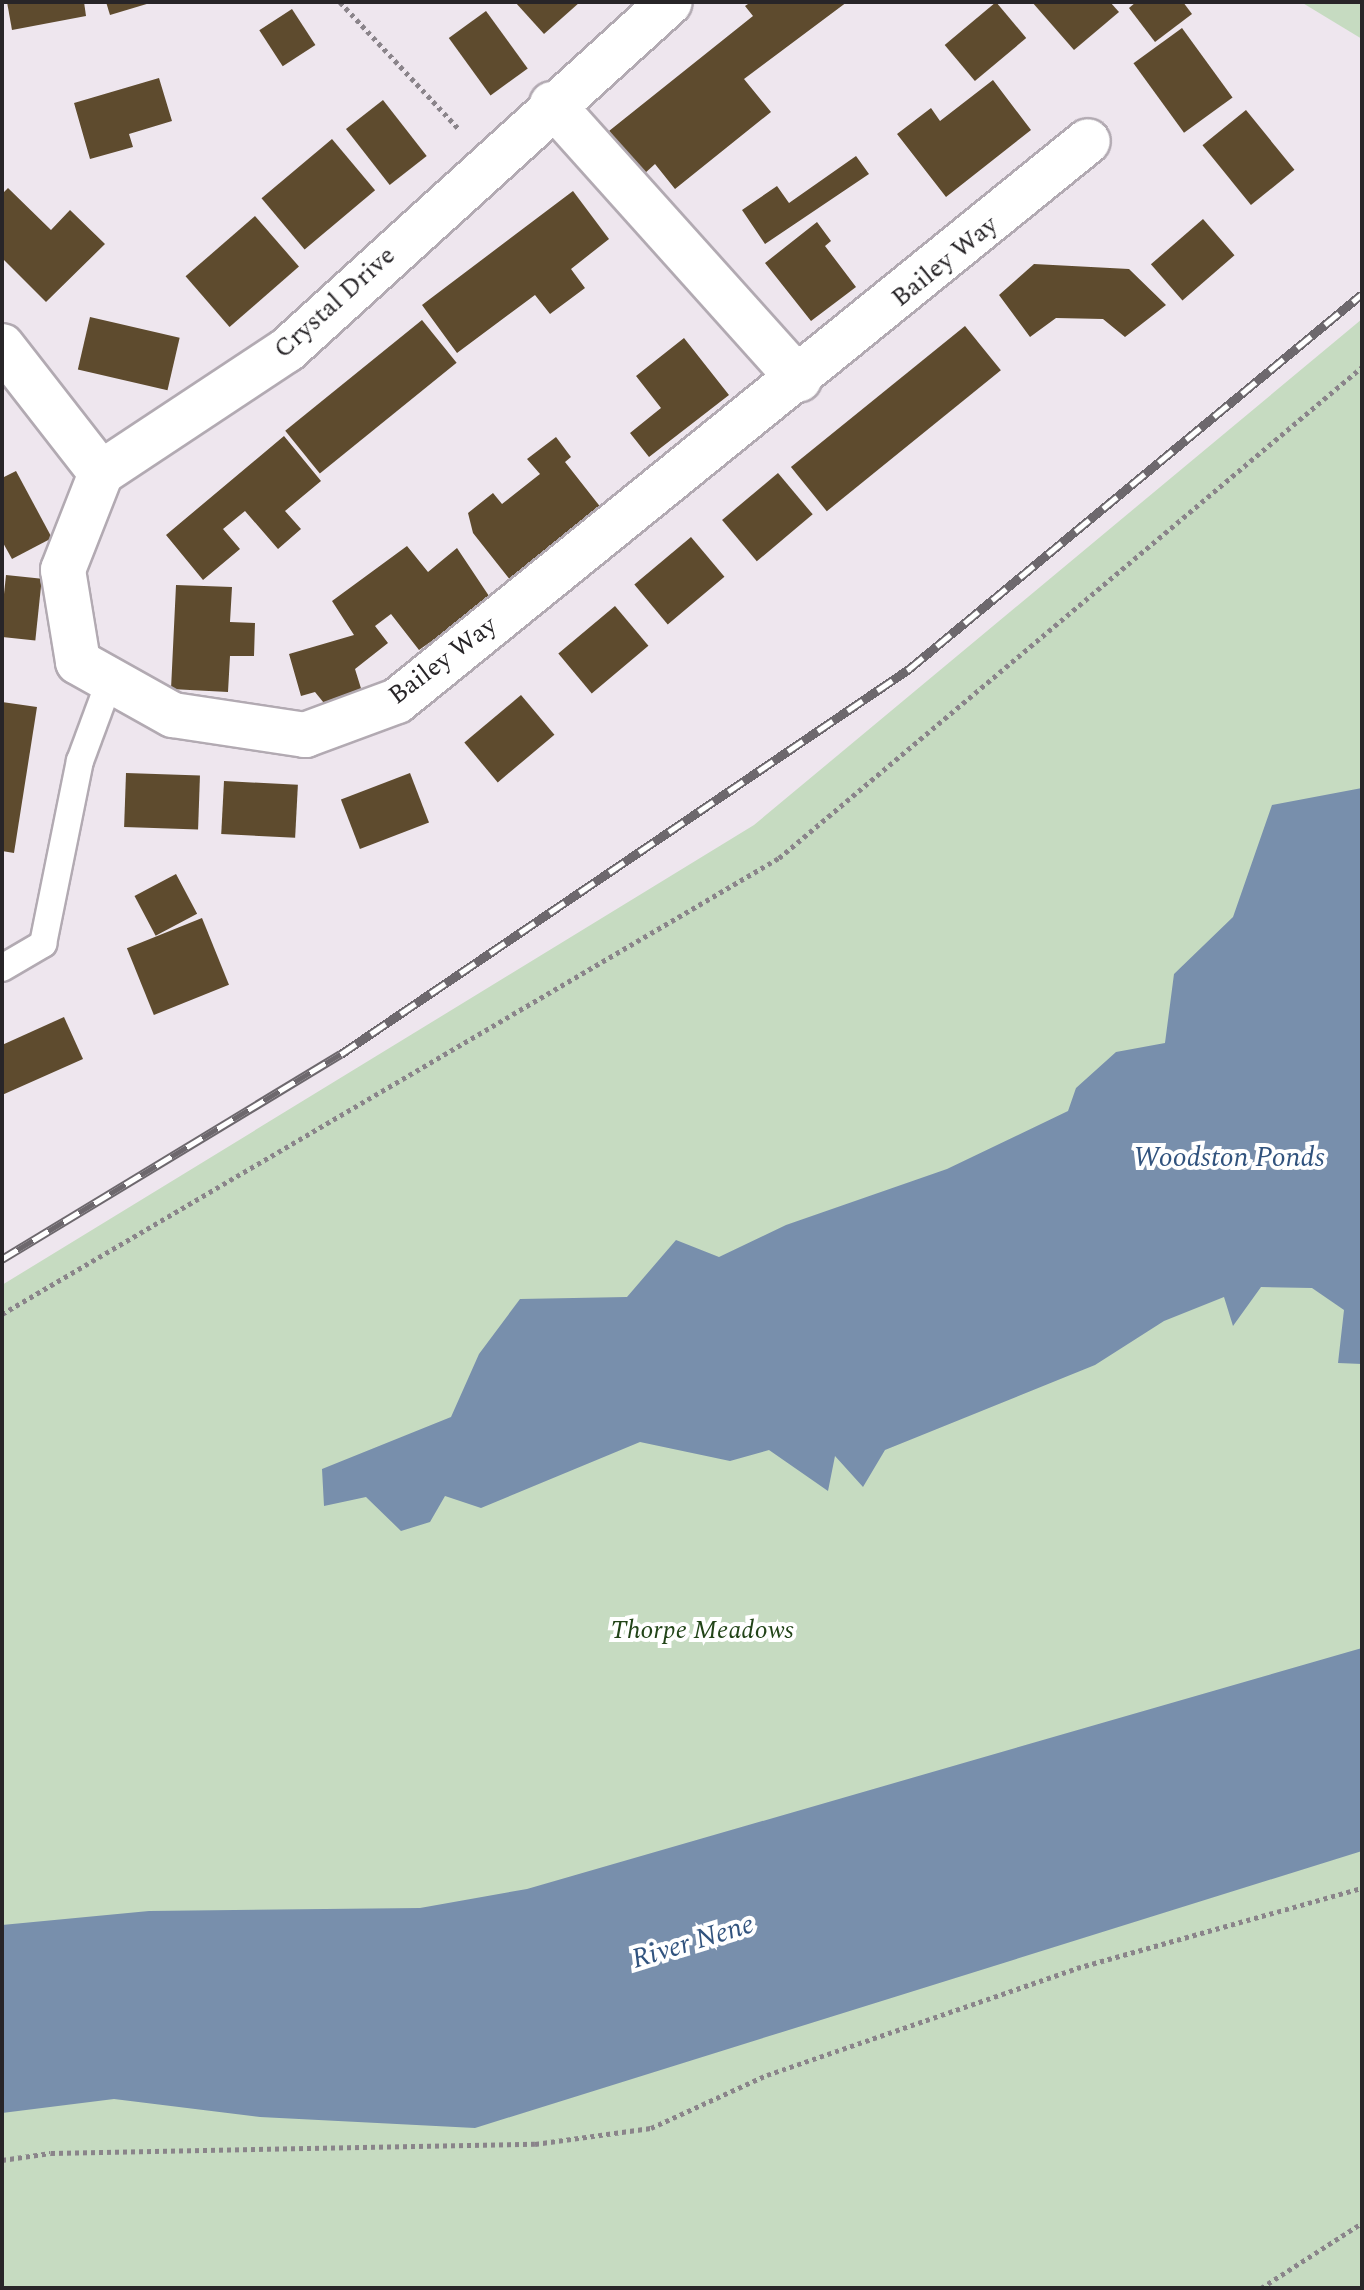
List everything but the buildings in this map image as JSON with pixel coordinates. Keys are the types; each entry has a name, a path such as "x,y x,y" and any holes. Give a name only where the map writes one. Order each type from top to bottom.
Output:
{"street":[{"name":"Crystal Drive","path":"101,473 287,350 552,104 670,2"},
{"path":"552,104 799,379"},
{"name":"Bailey Way","path":"101,473 63,570 78,662 173,715 305,735 397,701 799,379 1088,141"},
{"path":"2,346 101,473"}],"lane":[{"path":"2,968 43,944 80,761 110,680"}],"path":[{"path":"340,2 489,162"},
{"path":"2,1314 779,858 1362,367"},
{"path":"2,2160 51,2153 535,2144 651,2128 767,2075 1077,1968 1362,1888"},
{"path":"1261,2288 1362,2223"}],"green space":[{"path":"1301,2 1362,2 1362,39"},
{"name":"Thorpe Meadows","path":"1362,319 1362,2288 2,2288 2,1285 754,825"}],"water":[{"name":"Woodston Ponds","path":"1362,788 1362,1364 1338,1363 1344,1310 1312,1288 1261,1287 1233,1326 1224,1297 1164,1321 1095,1365 885,1450 863,1487 835,1456 828,1491 769,1450 730,1461 640,1442 481,1508 445,1496 430,1522 401,1531 366,1497 324,1506 322,1469 451,1417 479,1354 520,1299 627,1297 676,1240 719,1257 786,1225 947,1169 1068,1111 1076,1088 1116,1052 1165,1043 1174,974 1233,917 1272,805"},
{"name":"River Nene","path":"1362,1648 1362,1851 475,2128 260,2117 114,2099 2,2113 2,1925 149,1911 420,1908 527,1889"}],"railway":[{"path":"2,1259 341,1054 909,669 1362,294"}]}
